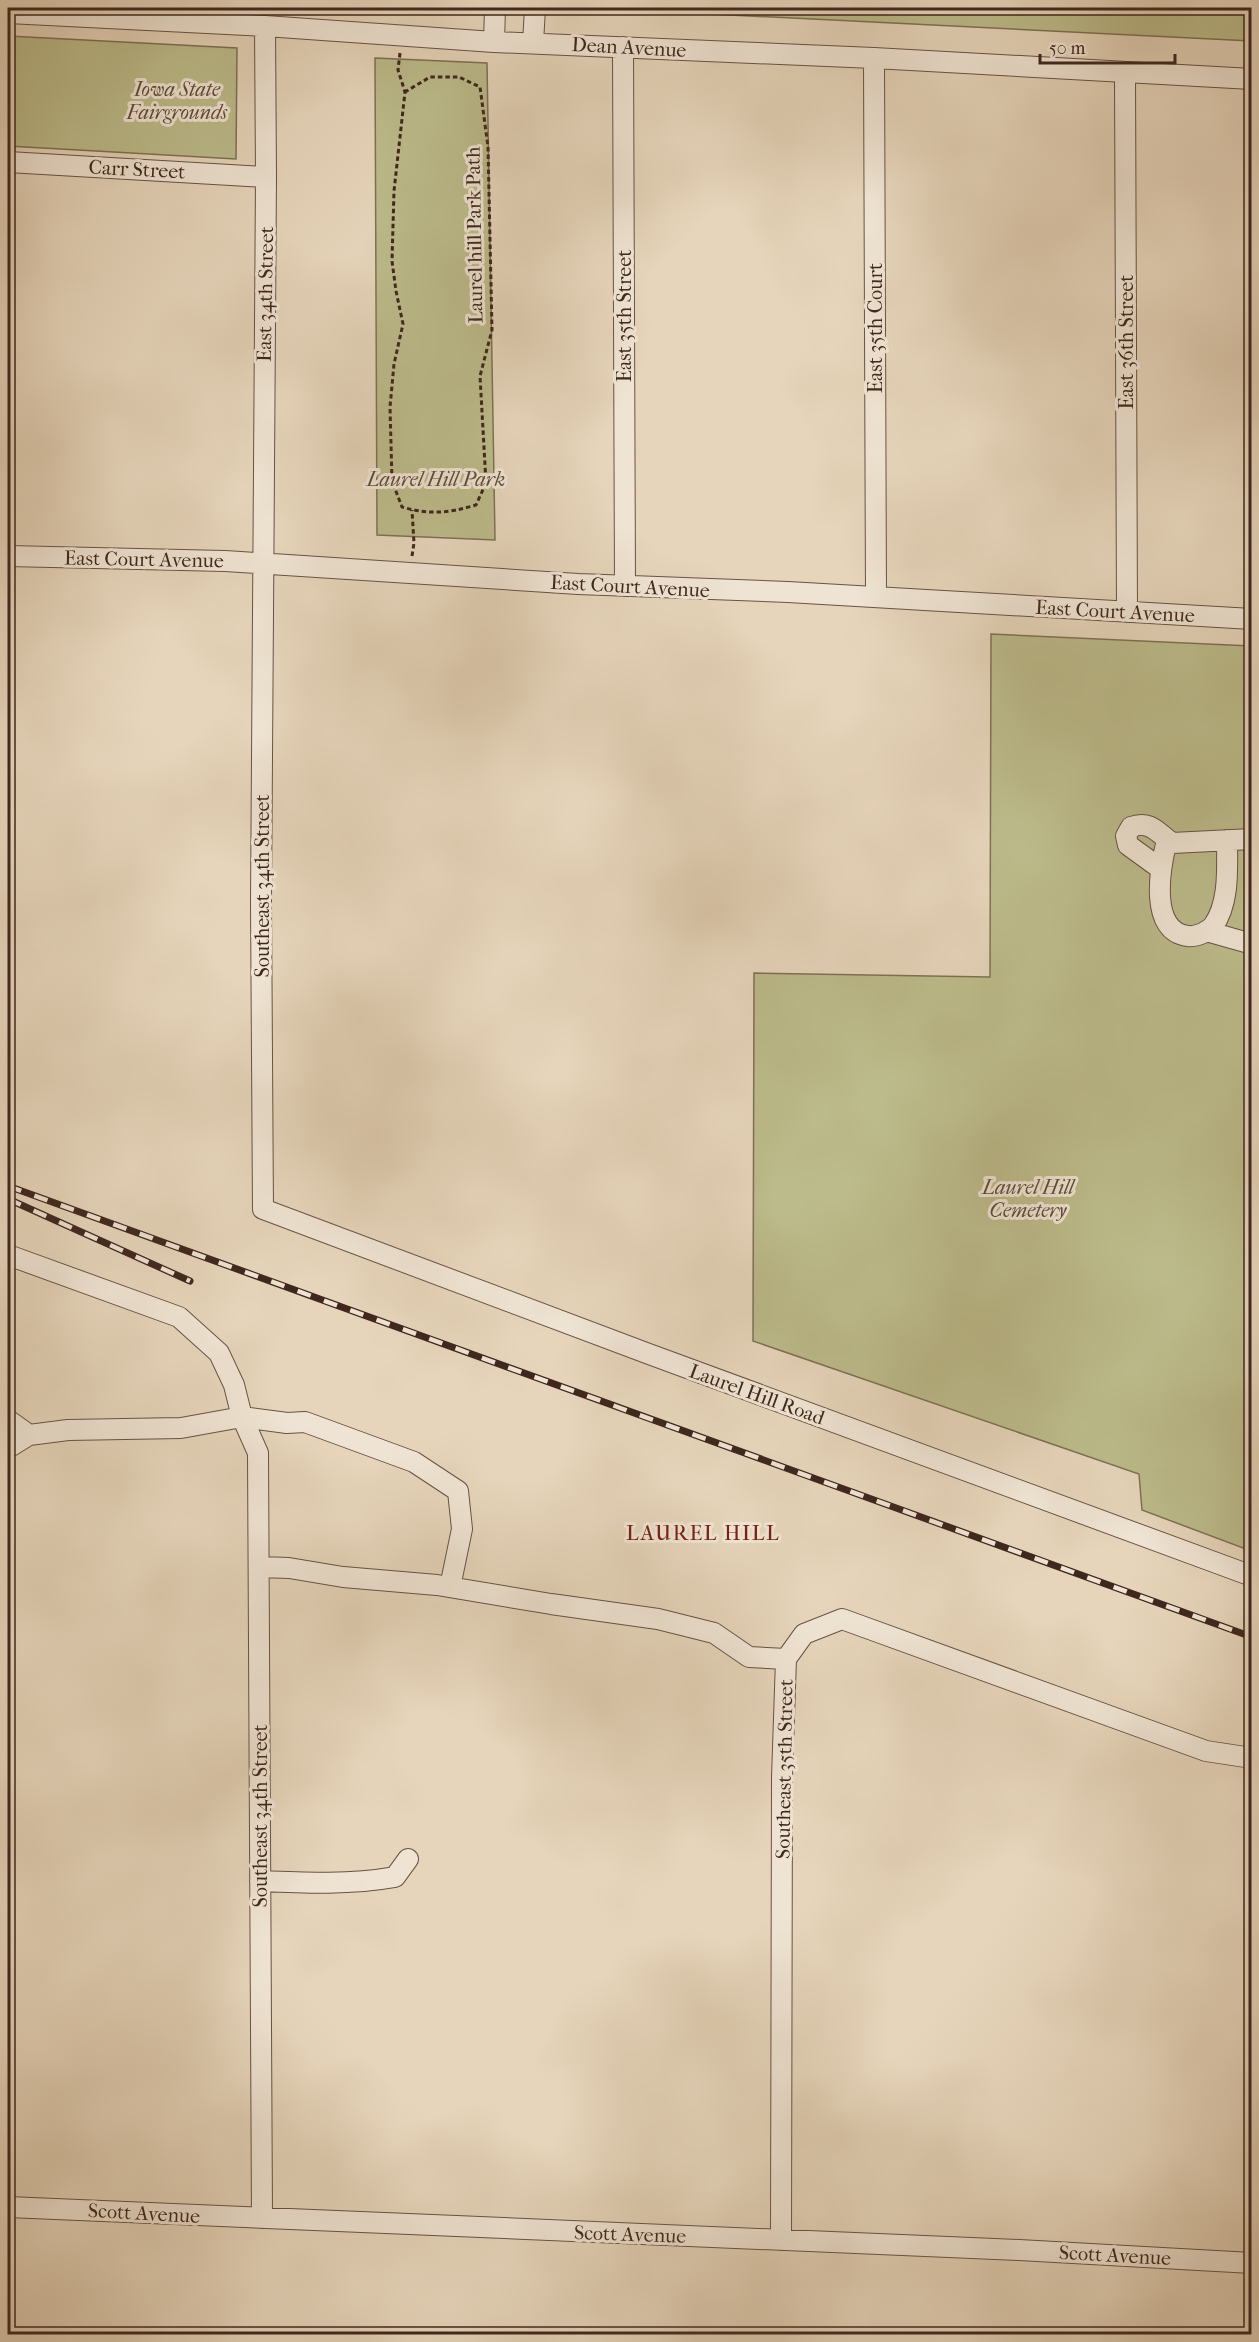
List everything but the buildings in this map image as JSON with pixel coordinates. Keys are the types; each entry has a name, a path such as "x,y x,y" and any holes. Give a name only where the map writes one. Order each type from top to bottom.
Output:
{"street":[{"path":"494,42 495,8"},
{"path":"533,43 535,8"},
{"name":"Dean Avenue","path":"8,13 89,13 494,42 874,58 1251,79"},
{"name":"East 34th Street","path":"262,563 266,177 265,26"},
{"name":"East 35th Street","path":"623,47 625,586"},
{"name":"East 35th Court","path":"874,58 876,597"},
{"name":"East 36th Street","path":"1125,72 1127,612"},
{"name":"Carr Street","path":"8,162 266,177"},
{"name":"East Court Avenue","path":"8,556 262,563 625,586 876,597 1251,619"},
{"name":"Southeast 34th Street","path":"262,563 263,1209"},
{"path":"1161,869 1128,845 1126,836 1131,827 1141,823 1150,826 1172,843"},
{"path":"1227,840 1227,880 1224,899 1213,927 1202,934 1190,936 1178,933 1167,923 1160,900 1161,869 1166,844 1172,843 1227,840 1251,839"},
{"path":"1206,931 1251,945"},
{"name":"Laurel Hill Road","path":"263,1209 1251,1576"},
{"name":"Southeast 34th Street","path":"8,1255 179,1317 219,1353 234,1385 242,1417 258,1453 262,2218"},
{"path":"8,1448 29,1435 68,1430 182,1428 242,1417 287,1423 305,1422 414,1462 458,1491 462,1529 450,1587"},
{"path":"8,1420 29,1435"},
{"path":"259,1567 289,1568 343,1577 450,1587 658,1619 714,1633 749,1657 786,1659"},
{"name":"Southeast 35th Street","path":"782,2240 782,1789 786,1659 804,1634 842,1619 1206,1751 1251,1758"},
{"path":"260,1881 366,1882 395,1877 408,1859"},
{"name":"Scott Avenue","path":"8,2207 1019,2250 1251,2263"}],"path":[{"path":"400,48 398,70 405,92 394,191 392,261 403,324 394,364 390,407 392,481 402,507 412,510 414,543 410,573"},
{"name":"Laurel hill Park Path","path":"405,92 430,77 459,77 480,87 489,159 492,330 480,376 486,483 476,505 452,512 412,510"}],"green space":[{"path":"590,8 1251,8 1251,41"},
{"name":"Iowa State Fairgrounds","path":"8,36 237,48 236,159 8,146"},
{"name":"Laurel Hill Park","path":"375,58 487,63 495,540 377,535"},
{"name":"Laurel Hill Cemetery","path":"991,634 1251,646 1251,1551 1142,1510 1139,1474 753,1341 754,973 990,977"}],"railway":[{"path":"8,1186 1252,1637"},
{"path":"8,1199 190,1281"}],"district":[{"name":"LAUREL HILL","path":"703,1533"}]}
